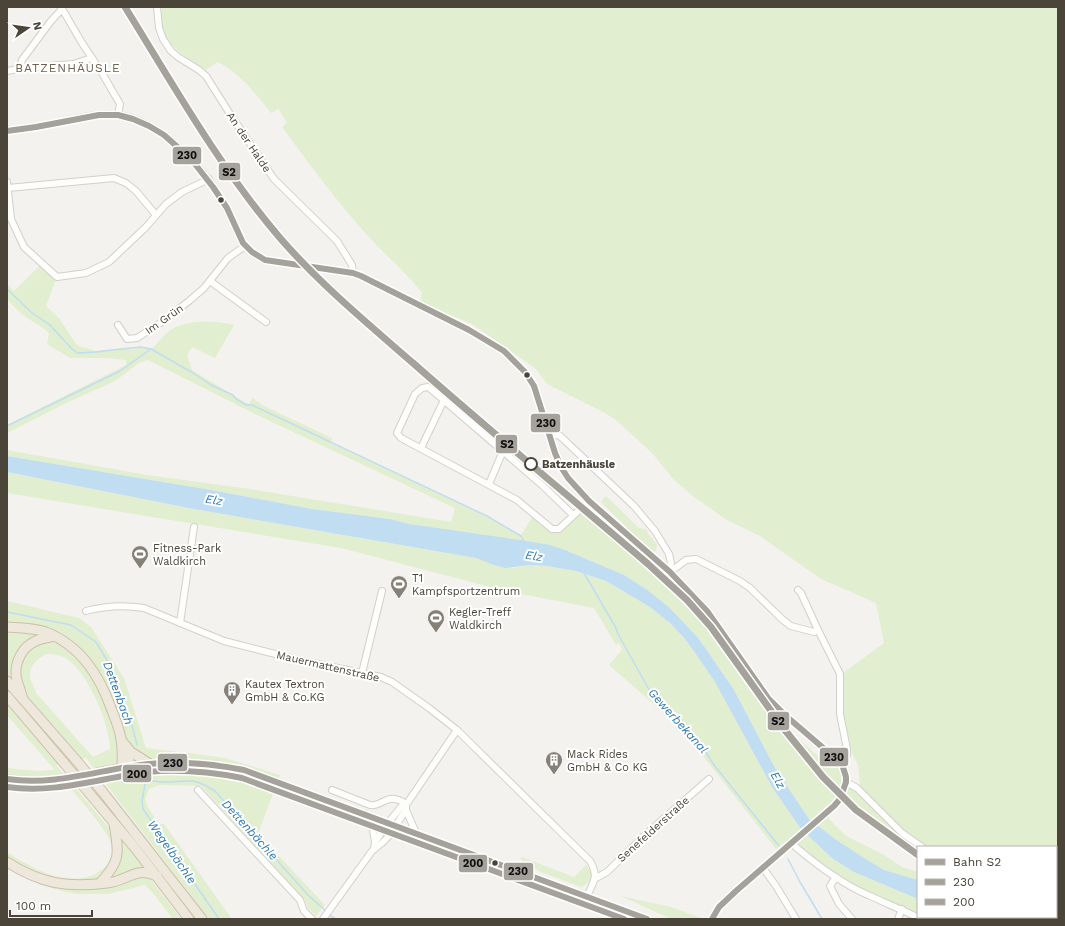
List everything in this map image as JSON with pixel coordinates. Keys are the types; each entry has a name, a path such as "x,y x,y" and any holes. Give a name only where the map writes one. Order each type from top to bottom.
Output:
{"highway":[{"path":"7,627 33,629 54,636 67,643 89,664 110,704 116,720 124,744 126,767"},
{"path":"22,698 16,675 19,658 26,648 34,641 54,636"},
{"path":"7,680 102,791 202,919"},
{"path":"7,696 114,823 157,876 189,919"},
{"path":"124,744 131,752 150,764"},
{"path":"100,883 110,872 116,860 118,847 114,823"},
{"path":"7,862 30,874 55,884 87,886 118,881 142,872 157,876"}],"main road":[{"path":"98,772 126,767"},
{"path":"7,779 40,782 65,779"}],"street":[{"name":"An der Halde","path":"157,7 159,28 170,51 206,76 234,121 274,178 337,241 352,265 353,273"},
{"path":"25,68 22,64 22,60 62,8 120,104 118,115"},
{"path":"7,71 73,64 92,58"},
{"path":"7,130 46,125 81,117 118,115 145,123 183,151 209,179 223,202 245,246 253,253 265,260 353,273 361,276 469,330 504,352 525,372 534,386 555,453 565,474 590,501 670,572 707,611 768,698 786,716 842,764 846,782 840,799 834,806 827,814 736,891 713,917 709,919"},
{"path":"156,215 136,191 126,183 114,178 7,185 12,219 24,246 56,277 86,273 109,262 146,226 156,215 166,204 180,193 209,179"},
{"name":"Im Grün","path":"118,325 127,339 137,338 189,302 210,281 228,258 245,246"},
{"path":"210,281 266,322"},
{"path":"573,515 542,485 428,387 422,388 415,394 397,433 400,438 517,500 552,529 559,529 590,501"},
{"path":"421,448 444,400"},
{"path":"550,436 559,435 634,506 655,531 668,554 671,563 670,572"},
{"path":"488,484 503,451"},
{"path":"180,623 194,527"},
{"path":"670,572 686,560 696,559 740,581 750,588 791,626 814,632 818,630"},
{"path":"798,590 802,593 818,630 840,674 840,714 847,749 847,755 842,764"},
{"path":"362,673 382,591"},
{"name":"Mauermattenstraße","path":"86,611 100,608 135,606 144,608 224,641 299,660 381,677 392,682 457,730 590,861 596,872 596,878"},
{"path":"374,846 382,844 396,826 406,807 457,730"},
{"path":"126,767 174,762 199,763 244,770 648,919"},
{"name":"Senefelderstraße","path":"596,878 607,872 645,835 709,779"},
{"path":"846,782 858,788 902,832 921,846"},
{"path":"198,790 300,900 304,911 312,919"},
{"path":"332,790 370,806 374,806 394,798 406,807 416,833"},
{"path":"323,918 331,909 388,823 401,807 406,807"},
{"path":"365,814 373,830 374,846"},
{"path":"794,841 809,859 836,877 867,895 902,909 917,917"},
{"path":"762,868 776,886 796,919"},
{"path":"836,877 830,886 839,904 852,919"},
{"path":"588,896 596,878"},
{"path":"898,919 902,909"}],"green space":[{"path":"162,7 1058,7 1058,919 1052,918 1057,918 1057,846 921,846 858,788 860,785 858,765 852,753 842,709 843,673 884,643 876,603 821,579 760,536 727,520 694,497 674,480 653,454 616,420 547,384 535,368 472,324 420,302 422,293 369,237 346,210 282,127 287,122 278,109 271,113 241,78 218,62 205,70 179,52 165,34 161,24"},
{"path":"41,264 57,277 46,306 59,318 76,344 96,351 130,347 131,350 141,347 151,349 169,331 184,324 218,322 234,325 215,358 192,347 187,355 192,370 249,404 253,398 262,405 332,438 331,443 487,516 521,535 533,516 552,533 560,532 583,511 638,556 677,592 703,621 729,655 777,725 814,771 840,799 828,812 829,819 846,836 884,855 902,867 917,872 917,880 884,870 835,839 809,819 775,768 734,690 699,639 670,608 646,589 624,575 565,550 520,540 430,528 390,519 312,509 211,490 7,456 7,450 147,475 250,489 451,522 455,508 255,414 148,360 139,363 115,381 66,403 7,433 7,425 126,365 126,360 107,358 70,358 47,344 49,334 42,327 31,321 7,299 7,284 14,291"},
{"path":"7,472 194,509 476,558 513,568 531,565 576,571 606,581 650,607 670,623 685,639 715,682 772,787 801,829 833,859 854,872 917,899 917,917 826,871 791,839 776,849 682,729 609,665 622,650 619,643 616,645 594,608 506,591 341,548 7,493"},
{"path":"606,496 639,528 646,529 657,544 656,551 652,552 601,502"},
{"path":"7,601 79,618 91,627 124,678 146,748 225,758 280,775 258,834 325,905 316,916 308,908 305,900 201,786 160,785 149,789 145,799 149,809 159,824 164,824 232,919 209,919 86,758 56,765 112,831 134,852 150,879 181,919 173,919 145,885 108,894 76,894 41,885 18,874 7,867 7,852 42,872 69,878 82,878 94,875 105,867 112,857 113,848 105,832 70,788 36,789 7,786 7,768 38,771 55,770 7,715","holes":["47,654 58,655 66,658 83,676 102,714 109,739 110,749 93,757 36,693 30,677 31,668 39,658"]},
{"path":"771,707 784,719 787,729"},
{"path":"787,729 825,762 829,757 836,763 841,772 842,785 855,789 901,835 899,839 841,792 822,772"},
{"path":"522,857 574,877 586,865 592,873 592,876 586,885 581,887 539,871 520,859"},
{"path":"621,896 671,907 701,918 671,919"},
{"path":"919,918 972,919 921,919"}],"water":[{"name":"Elz","path":"7,456 211,490 312,509 390,519 409,524 550,545 624,575 646,589 670,608 699,639 734,690 775,768 809,819 835,839 884,870 917,880 917,899 854,872 833,859 801,829 772,787 715,682 685,639 670,623 650,607 606,581 576,571 547,566 531,565 505,568 476,558 194,509 7,472"}],"waterway":[{"name":"Elz","path":"7,289 31,312 50,325 72,349 78,353 141,347 151,349 211,385 233,395 236,399 246,405 252,405 487,516 521,536 525,543"},
{"path":"7,426 120,371 151,349"},
{"name":"Gewerbekanal","path":"584,573 652,695 704,749 714,765 779,846"},
{"name":"Dettenbach","path":"7,612 71,625 96,642 111,667 133,729 137,745"},
{"name":"Dettenbach","path":"144,770 146,779"},
{"name":"Dettenbächle","path":"146,779 158,782 192,781 215,791 308,895 327,912"},
{"name":"Wegelbächle","path":"146,779 142,801 143,809 219,919"},
{"name":"Gewerbekanal","path":"788,859 822,919"},
{"name":"Dettenbächle","path":"329,915 336,919"}],"rail line":[{"name":"S2","path":"125,7 198,126 237,183 258,211 295,255 361,318 471,414 648,564 687,600 711,627 784,729 823,777 856,810 917,854"}],"transit line":[{"name":"230","path":"7,131 99,115 118,115 133,119 149,126 164,135 191,159 227,208 243,243 252,252 265,260 353,273 361,276 469,330 504,351 525,372 534,386 555,453 568,478 589,501 670,572 707,611 768,698 786,716 842,764 846,782 840,799 834,806 736,891 719,907 712,919"},
{"name":"230","path":"7,779 26,781 61,779 131,766 161,763 221,766 244,770 647,919"},
{"name":"200","path":"7,787 25,789 60,787 160,771 219,774 242,778 624,919"}],"place":[{"name":"Batzenhäusle","path":"531,464"},
{"name":"Fitness-Park Waldkirch","path":"140,569"},
{"name":"T1 Kampfsportzentrum","path":"399,599"},
{"name":"Kegler-Treff Waldkirch","path":"436,633"},
{"name":"Kautex Textron GmbH & Co.KG","path":"232,705"},
{"name":"Mack Rides GmbH & Co KG","path":"554,775"}],"district":[{"name":"BATZENHÄUSLE","path":"68,68"}]}
